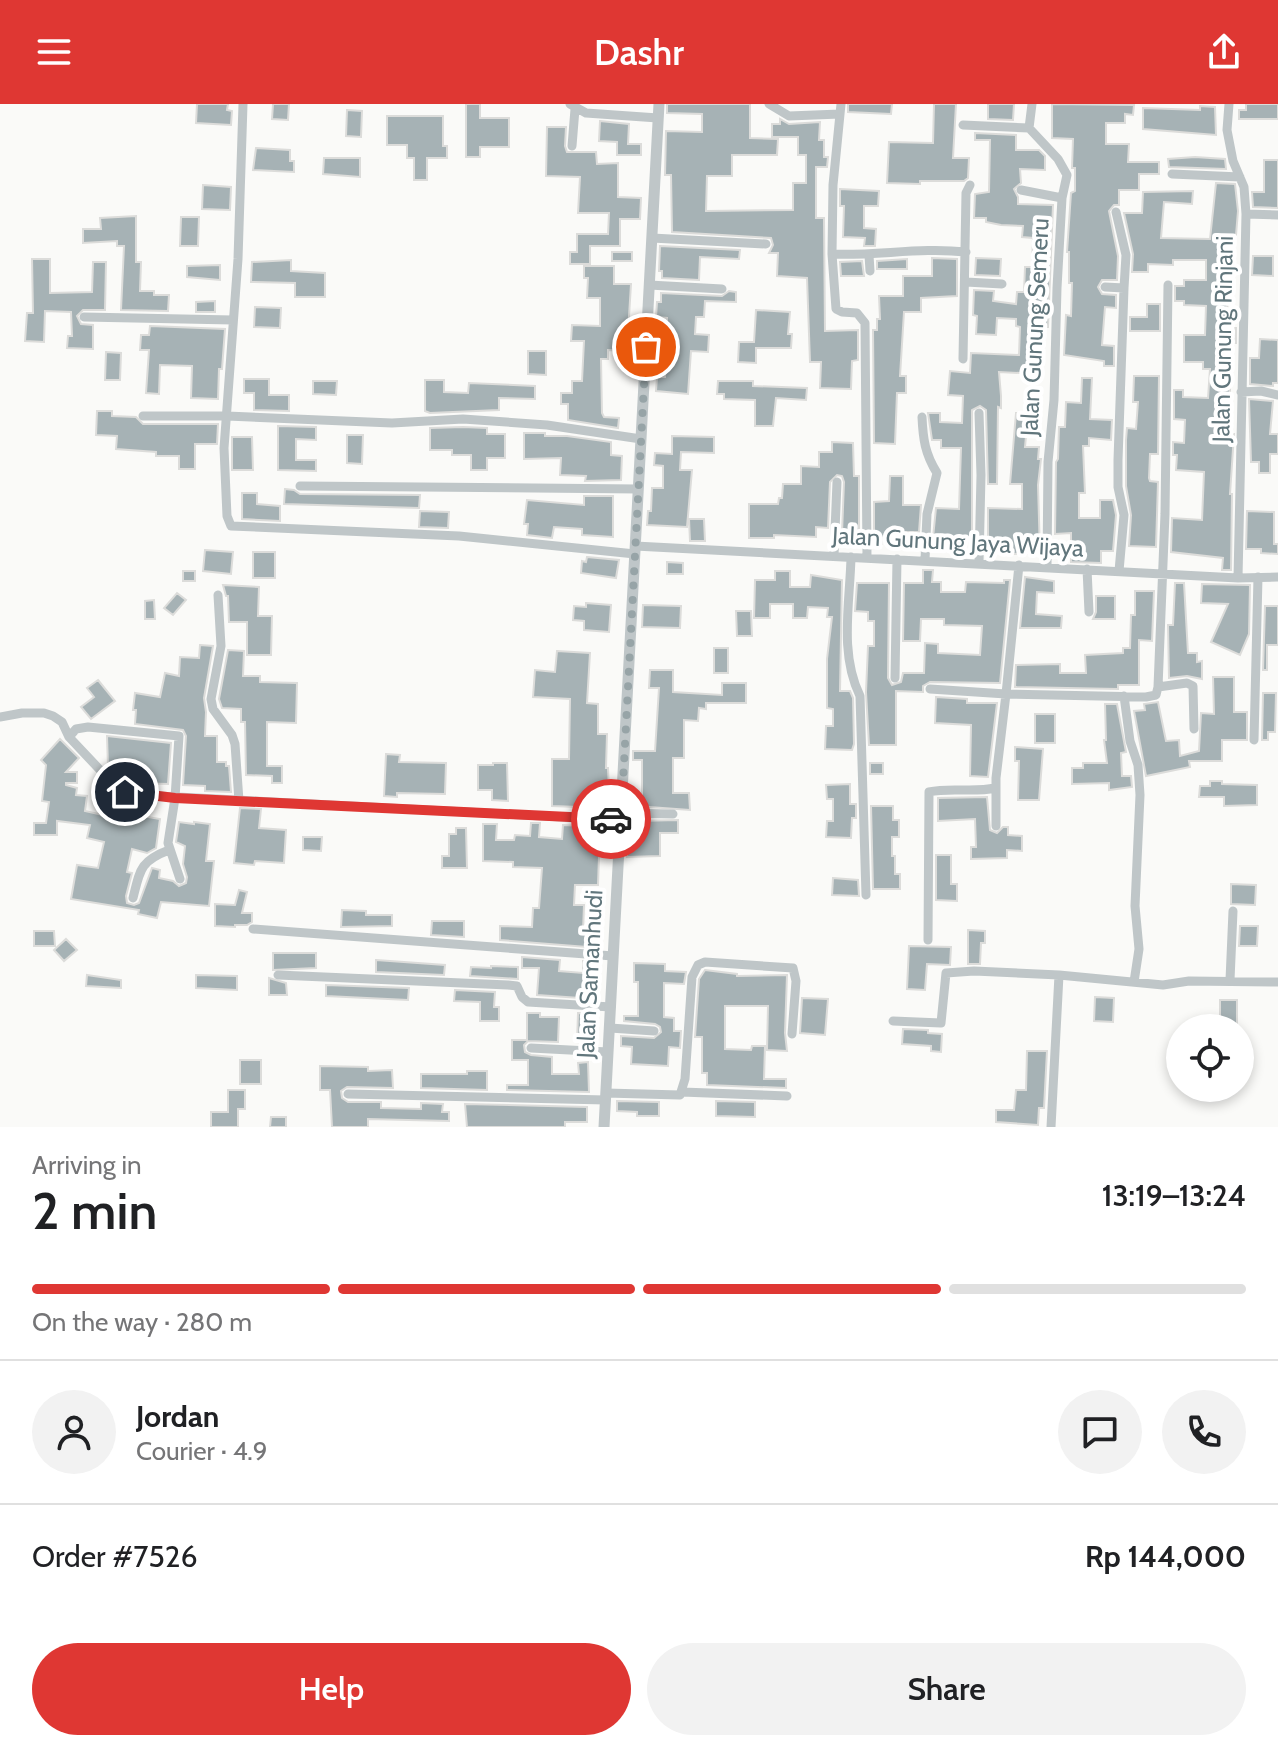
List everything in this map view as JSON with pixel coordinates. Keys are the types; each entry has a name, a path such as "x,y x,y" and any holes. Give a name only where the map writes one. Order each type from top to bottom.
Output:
{"street":[{"path":"227,416 238,259 243,104"},
{"name":"Jalan Samanhudi","path":"604,1127 659,104"},
{"path":"769,104 789,116 841,109 833,185 832,254 836,309 857,313 865,323 867,557"},
{"path":"963,125 1029,128 1032,104"},
{"name":"Jalan Gunung Rinjani","path":"1229,104 1227,130 1233,161 1244,187 1246,214 1237,374 1241,392 1238,578"},
{"path":"572,146 572,106 586,113 658,118"},
{"name":"Jalan Gunung Semeru","path":"1029,128 1067,175 1062,198 1054,400 1048,462 1047,566"},
{"path":"1172,174 1240,177"},
{"path":"963,359 966,193 970,185"},
{"path":"1021,190 1062,198"},
{"path":"1116,212 1126,255 1118,460 1118,487 1124,515 1119,571"},
{"path":"1246,214 1278,215"},
{"path":"652,238 766,244"},
{"path":"832,254 869,255 911,249 966,252"},
{"path":"869,255 870,271"},
{"path":"966,282 1002,284"},
{"path":"649,285 722,289"},
{"path":"930,689 1151,697 1158,692 1168,285"},
{"path":"1105,287 1124,288"},
{"path":"84,317 233,320"},
{"path":"1241,392 1261,391 1278,395"},
{"path":"979,413 979,563"},
{"path":"143,416 392,423 463,419 547,425 641,439"},
{"name":"Jalan Gunung Jaya Wijaya","path":"227,416 224,464 227,516 231,526 459,536 635,550 834,555 1238,578 1278,577"},
{"path":"922,417 923,444 937,473 927,514 925,560"},
{"path":"834,555 837,482"},
{"path":"300,486 638,489"},
{"path":"851,557 847,648 851,678 860,696 866,895"},
{"path":"895,678 897,559"},
{"path":"996,826 995,788 1019,565"},
{"path":"1087,569 1089,612"},
{"path":"1254,740 1258,577"},
{"path":"218,595 221,646 211,699 213,709 235,744 239,801"},
{"path":"1158,687 1187,683 1193,686 1194,729"},
{"path":"1124,696 1130,741 1138,765 1140,795 1135,906 1139,949 1134,982"},
{"path":"0,717 44,713 62,722 69,737 118,789 138,795 621,816 673,814"},
{"path":"69,737 76,729 88,727 177,735 180,741 169,850 176,860 180,879"},
{"path":"928,940 929,792 977,792 995,788"},
{"path":"133,898 140,869 169,850"},
{"path":"1230,980 1233,911"},
{"path":"253,929 613,956"},
{"path":"682,1092 692,977 698,965 713,962 793,968 796,981 792,1034"},
{"path":"893,1021 941,1023 946,973 974,971 1059,975 1163,985 1189,981 1278,982"},
{"path":"278,975 508,985 520,988 522,997 528,1002 611,1007"},
{"path":"1051,1127 1059,975"},
{"path":"610,1028 654,1031"},
{"path":"531,1048 608,1052"},
{"path":"348,1094 606,1096 677,1095 682,1092 787,1096"}],"building":[{"path":"197,104 228,104 227,110 232,111 231,125 196,123"},
{"path":"273,104 289,104 288,120 272,119"},
{"path":"466,104 480,104 480,118 509,118 509,147 480,147 480,157 466,157"},
{"path":"667,104 750,104 750,138 778,139 777,155 732,155 732,176 707,176 706,211 793,210 793,183 806,183 806,155 798,155 798,137 772,137 772,124 780,124 780,119 789,124 820,122 819,140 824,140 824,157 828,157 827,167 816,167 816,218 824,218 825,331 858,330 858,360 852,361 851,389 820,388 821,362 810,362 807,278 777,276 778,253 769,253 773,245 771,238 672,232 671,175 665,175 666,131 702,132 702,114 667,113"},
{"path":"848,104 892,104 891,114 848,112"},
{"path":"934,104 956,104 953,158 969,158 968,178 964,181 920,181 920,184 887,183 889,142 933,143"},
{"path":"988,104 1014,104 1013,120 988,119"},
{"path":"1052,104 1134,105 1133,115 1125,114 1125,123 1106,123 1106,144 1129,144 1128,162 1159,162 1159,174 1139,174 1139,190 1119,190 1119,205 1114,205 1109,211 1118,256 1117,280 1102,280 1098,287 1102,294 1116,295 1116,308 1105,307 1102,345 1114,346 1114,366 1104,366 1104,361 1064,355 1066,315 1071,316 1072,283 1069,283 1067,252 1075,168 1072,168 1073,139 1052,138"},
{"path":"1246,104 1278,104 1278,119 1239,119 1239,110 1246,110"},
{"path":"1200,106 1215,107 1216,135 1143,129 1143,108 1200,110"},
{"path":"347,110 362,111 361,137 346,136"},
{"path":"387,116 443,116 443,146 447,146 447,158 427,158 427,180 414,180 414,158 407,158 407,145 387,145"},
{"path":"600,121 629,124 628,144 641,144 641,155 617,155 617,142 599,141"},
{"path":"547,127 566,127 567,152 596,152 597,164 618,163 618,197 641,198 640,219 620,219 620,246 590,246 590,264 570,264 570,252 577,252 577,234 608,234 609,213 578,213 580,177 546,176"},
{"path":"975,133 1016,135 1016,150 1039,150 1045,156 1045,170 1020,169 1021,183 1014,189 1018,204 1053,205 1048,327 1044,327 1042,374 999,372 1001,408 998,407 997,484 988,484 986,410 980,406 972,410 972,537 933,538 936,508 959,509 961,448 941,448 941,440 932,440 928,413 940,413 940,422 962,423 963,396 948,395 950,371 970,373 971,353 1019,355 1020,327 1016,326 1016,319 997,318 996,335 976,334 974,290 994,291 993,301 1016,304 1017,292 1024,292 1025,267 1032,267 1033,238 1022,237 1023,226 1001,225 986,222 986,218 974,218 975,194 989,192 990,140 975,140"},
{"path":"256,148 290,150 294,172 253,170"},
{"path":"324,158 360,158 360,177 323,174"},
{"path":"1168,159 1225,159 1226,169 1169,167"},
{"path":"1264,160 1278,160 1278,208 1253,207 1252,192 1264,192"},
{"path":"1216,183 1235,184 1238,211 1236,235 1233,235 1233,263 1228,268 1227,328 1236,328 1236,343 1228,343 1231,434 1234,434 1230,494 1231,570 1222,570 1223,558 1171,552 1172,518 1202,520 1204,472 1176,470 1177,455 1173,455 1173,442 1184,443 1185,420 1174,419 1174,390 1183,390 1183,397 1208,398 1210,369 1203,369 1203,362 1184,362 1184,335 1205,335 1206,306 1184,305 1184,301 1175,301 1175,286 1184,286 1184,280 1206,280 1206,260 1173,260 1173,265 1148,264 1148,272 1132,272 1133,254 1124,213 1142,213 1143,192 1193,191 1192,204 1164,202 1161,238 1210,239"},
{"path":"203,185 231,187 230,210 202,209"},
{"path":"840,189 879,191 878,206 864,206 864,228 876,229 875,246 864,246 865,238 843,237 844,206 840,206"},
{"path":"136,216 136,262 141,262 140,291 169,295 168,311 121,310 124,246 117,246 117,241 83,243 83,229 101,229 100,218"},
{"path":"181,217 199,217 198,246 180,246"},
{"path":"660,246 740,250 739,259 700,257 699,280 662,278 662,271 659,271"},
{"path":"612,252 632,252 632,261 612,261"},
{"path":"1253,256 1273,256 1273,276 1252,275"},
{"path":"932,258 957,259 957,296 921,298 921,312 904,312 900,376 906,376 906,393 897,393 895,444 874,443 873,330 877,330 877,319 880,319 879,296 903,296 903,276 932,276"},
{"path":"976,258 1001,259 1000,276 975,275"},
{"path":"32,259 50,259 50,293 92,292 93,262 106,262 105,310 83,310 77,316 81,324 93,325 93,349 67,348 68,336 72,336 71,312 45,311 44,342 25,341 27,313 33,313"},
{"path":"907,259 907,269 877,269 877,261"},
{"path":"291,260 291,271 325,273 325,297 295,297 295,283 251,282 252,262"},
{"path":"862,261 864,276 841,276 840,262"},
{"path":"220,265 220,280 187,277 187,266"},
{"path":"584,266 614,266 614,284 631,284 628,333 632,333 631,351 608,350 608,359 601,359 602,413 604,417 619,418 618,428 568,420 568,404 561,404 561,393 572,393 572,381 582,381 584,341 571,341 572,325 600,326 600,298 587,298 588,278 584,278"},
{"path":"729,291 736,292 736,302 705,301 704,317 696,317 695,334 709,335 708,352 691,351 688,394 656,391 657,377 665,377 667,347 667,318 656,317 661,293 722,296"},
{"path":"215,301 215,312 196,312 196,302"},
{"path":"1147,304 1160,304 1160,331 1130,331 1130,317 1147,317"},
{"path":"255,307 281,308 280,328 254,327"},
{"path":"756,310 790,312 788,334 792,334 791,348 756,348 756,363 738,362 739,342 754,342"},
{"path":"150,326 225,329 218,399 191,398 192,366 160,365 159,394 146,393 149,350 140,350 141,335 149,335"},
{"path":"1260,339 1278,340 1278,383 1273,383 1273,386 1250,384 1250,358 1259,358"},
{"path":"528,351 546,351 546,375 528,374"},
{"path":"106,352 121,353 120,380 105,380"},
{"path":"1134,376 1159,376 1158,454 1150,454 1149,478 1158,482 1156,547 1129,546 1131,515 1126,486 1126,440 1127,428 1136,429 1138,402 1133,402"},
{"path":"1082,378 1092,378 1090,419 1112,420 1111,440 1089,438 1089,446 1083,446 1085,493 1079,493 1079,518 1100,518 1100,500 1113,500 1116,515 1113,551 1101,551 1101,563 1071,562 1071,533 1055,534 1059,427 1065,427 1066,402 1081,403"},
{"path":"244,379 269,379 269,395 289,395 289,411 254,410 254,393 244,393"},
{"path":"425,380 444,380 444,392 468,393 469,383 535,386 535,399 499,398 499,410 430,413 425,411"},
{"path":"313,381 337,381 336,395 313,394"},
{"path":"718,381 753,381 753,386 807,388 806,400 776,398 773,426 755,426 755,400 724,399 724,394 717,394"},
{"path":"1249,399 1273,401 1270,434 1278,434 1278,454 1270,454 1270,473 1259,473 1259,462 1251,462"},
{"path":"97,411 112,411 112,416 136,417 143,424 218,424 217,444 195,444 195,469 179,469 179,456 156,456 156,452 116,449 117,436 96,435"},
{"path":"1016,413 1028,414 1025,447 1039,447 1040,553 1010,554 1010,546 988,546 988,508 1022,509 1022,484 1010,484"},
{"path":"278,426 316,427 316,440 296,439 296,460 316,460 316,471 278,470"},
{"path":"430,428 487,428 487,434 505,434 505,458 487,458 487,470 471,470 471,455 452,455 452,450 430,450"},
{"path":"524,433 611,442 611,455 622,456 621,480 585,481 586,476 560,475 561,458 524,459"},
{"path":"347,435 363,435 362,464 347,463"},
{"path":"672,436 714,437 714,453 681,452 680,470 692,470 687,527 647,525 652,488 663,488 663,466 654,465 655,453 672,454"},
{"path":"232,437 252,437 253,470 232,470"},
{"path":"832,442 853,443 854,476 859,476 859,534 842,533 844,482 842,476 837,475 830,482 828,528 816,527 816,537 774,535 774,538 749,538 749,504 778,504 779,498 782,498 783,484 801,484 801,466 819,467 819,452 832,452"},
{"path":"890,476 903,476 903,505 921,505 919,532 901,532 901,539 882,538 882,544 874,544 874,502 889,501"},
{"path":"285,489 300,494 420,495 419,508 284,504"},
{"path":"242,493 257,493 257,504 280,506 280,521 242,519"},
{"path":"584,496 613,496 613,537 582,535 582,529 554,527 552,538 527,535 528,524 524,524 527,500 584,505"},
{"path":"420,511 449,512 448,528 419,527"},
{"path":"1247,511 1274,512 1274,544 1278,544 1278,554 1246,549"},
{"path":"689,519 704,519 705,541 690,541"},
{"path":"205,550 233,552 231,574 203,571"},
{"path":"253,552 275,552 275,578 253,578"},
{"path":"587,557 619,560 616,578 581,573 582,561 586,562"},
{"path":"667,562 683,563 683,574 667,574"},
{"path":"923,570 933,570 932,582 941,582 941,592 965,592 966,582 1004,583 1004,580 1010,580 1000,683 930,682 923,686 923,692 896,691 896,745 869,745 866,692 868,646 874,646 874,621 868,621 868,612 855,611 857,583 889,583 888,678 892,685 901,682 903,673 924,673 925,643 938,644 938,653 980,655 982,626 944,625 944,619 921,619 920,641 903,641 904,583 923,583"},
{"path":"183,571 195,571 195,581 183,581"},
{"path":"775,571 790,571 790,587 810,587 811,575 842,580 840,691 850,691 853,698 852,750 825,749 826,726 833,726 833,709 827,708 827,659 832,617 827,617 828,608 808,607 807,618 793,618 793,604 770,604 770,618 754,618 755,580 775,580"},
{"path":"1025,577 1054,581 1054,593 1037,592 1036,614 1062,616 1061,628 1020,628"},
{"path":"1175,583 1184,583 1188,653 1197,653 1197,662 1202,661 1202,679 1187,676 1169,678 1168,625 1173,625"},
{"path":"1202,584 1250,585 1249,634 1240,655 1211,642 1228,604 1201,603"},
{"path":"223,585 259,587 258,616 272,616 271,655 247,655 247,622 229,622 228,596"},
{"path":"1135,591 1154,591 1152,641 1139,640 1139,685 1118,685 1118,689 1015,687 1016,665 1060,664 1060,673 1086,673 1085,655 1123,653 1123,648 1130,648"},
{"path":"177,593 186,600 173,615 164,608"},
{"path":"1096,596 1115,596 1115,619 1093,619"},
{"path":"154,600 155,619 145,619 145,601"},
{"path":"586,603 611,605 609,632 584,630 584,621 573,620 574,606 586,607"},
{"path":"643,605 681,606 680,628 642,627"},
{"path":"1265,606 1278,606 1278,645 1267,645 1267,670 1263,670"},
{"path":"736,611 751,611 752,636 737,636"},
{"path":"200,645 213,646 204,698 205,736 217,736 217,762 226,762 229,766 231,792 205,791 205,786 183,785 186,736 183,730 135,724 135,693 160,697 165,673 179,676 180,657 199,658"},
{"path":"714,648 728,648 728,673 714,673"},
{"path":"228,650 244,651 243,676 260,676 260,682 297,683 296,723 267,722 267,766 282,766 282,783 272,783 272,776 246,775 245,722 241,722 241,709 222,708 219,699"},
{"path":"557,651 590,653 587,703 598,704 598,734 607,734 606,768 609,789 612,789 611,811 552,806 552,759 569,759 570,699 533,697 535,670 555,672"},
{"path":"650,670 673,670 673,692 722,695 722,683 746,683 746,703 706,703 706,709 699,708 698,721 684,720 684,758 673,758 673,793 689,793 690,810 635,806 635,794 642,794 642,760 633,760 633,751 655,751 659,688 649,688"},
{"path":"1213,677 1234,677 1234,712 1247,712 1247,740 1222,740 1222,761 1189,761 1190,767 1146,776 1134,711 1145,710 1144,704 1158,702 1166,741 1179,740 1180,756 1199,751 1201,713 1214,714"},
{"path":"98,680 115,701 91,719 81,707 94,697 87,688"},
{"path":"1263,693 1276,693 1275,732 1268,732 1268,740 1262,740"},
{"path":"936,697 967,699 967,703 997,703 988,777 970,776 971,725 935,723"},
{"path":"1105,704 1117,704 1126,752 1121,753 1122,776 1131,776 1132,787 1109,790 1109,783 1072,784 1072,768 1083,768 1083,763 1107,763"},
{"path":"1035,714 1055,714 1055,743 1035,743"},
{"path":"107,736 171,743 168,784 133,783 133,768 108,767"},
{"path":"60,739 79,758 66,772 77,772 77,783 66,785 77,788 76,795 87,796 85,811 103,815 108,796 145,806 142,816 160,819 156,848 147,853 132,849 127,872 132,873 127,903 139,903 152,868 160,870 159,878 173,881 179,886 186,883 183,864 185,846 176,842 179,822 194,822 210,824 206,861 214,861 209,906 161,902 157,918 138,914 139,910 71,899 77,865 98,868 104,842 87,838 90,825 57,821 57,835 34,835 34,823 46,823 49,802 42,801 46,765 41,760"},
{"path":"1015,747 1043,749 1039,800 1018,800 1019,761 1015,761"},
{"path":"386,754 400,755 399,762 446,763 445,794 397,793 397,797 384,796"},
{"path":"507,763 508,801 492,800 492,790 478,790 478,765"},
{"path":"870,763 883,763 883,774 870,774"},
{"path":"1210,781 1257,785 1257,805 1224,806 1224,797 1199,797 1200,786 1210,786"},
{"path":"850,784 850,804 856,804 851,838 826,837 827,821 833,821 833,799 827,799 826,785"},
{"path":"987,797 990,830 997,833 1008,827 1008,835 1022,836 1022,851 1007,850 1007,858 971,859 971,847 976,847 975,819 938,821 938,798"},
{"path":"871,806 893,806 893,820 899,820 899,837 892,837 892,856 895,856 895,874 900,874 900,889 873,889"},
{"path":"240,808 261,809 259,828 286,830 284,863 234,863"},
{"path":"678,820 678,833 660,833 660,856 627,857 629,824 635,824 635,821"},
{"path":"531,823 540,823 539,837 562,839 563,825 605,827 604,856 599,856 598,885 575,885 574,905 584,905 583,931 601,932 600,948 500,940 500,926 532,927 533,908 539,908 542,868 513,867 513,862 483,861 483,824 497,824 496,840 514,840 515,835 530,836"},
{"path":"456,828 466,828 467,868 442,868 442,856 449,856 449,834 456,834"},
{"path":"303,837 322,837 321,851 303,850"},
{"path":"936,855 951,855 951,884 957,884 957,901 936,900"},
{"path":"833,878 858,880 859,896 832,895"},
{"path":"1231,884 1256,885 1255,905 1231,904"},
{"path":"239,890 247,892 242,913 252,913 252,922 235,927 215,926 215,904 235,905"},
{"path":"342,910 366,911 366,915 392,915 392,926 341,927"},
{"path":"432,921 464,921 464,937 431,935"},
{"path":"1240,926 1258,926 1257,946 1239,946"},
{"path":"968,930 985,931 980,964 968,964"},
{"path":"34,931 54,931 55,946 34,946"},
{"path":"66,939 77,950 64,961 54,950"},
{"path":"909,946 951,947 950,965 927,964 925,990 907,989"},
{"path":"273,953 316,953 316,968 273,970"},
{"path":"522,957 560,960 559,971 583,973 583,961 596,962 595,999 537,995 539,968 522,968"},
{"path":"376,960 445,965 444,975 376,972"},
{"path":"634,963 665,964 665,971 686,972 684,984 664,983 664,1017 674,1018 674,1031 681,1031 680,1048 669,1047 668,1066 631,1064 632,1047 621,1046 621,1036 654,1038 661,1032 655,1024 624,1021 624,1016 638,1016 638,982 634,982"},
{"path":"471,967 518,967 518,979 470,976"},
{"path":"705,970 737,976 787,975 787,1051 767,1050 768,1006 725,1006 725,1049 751,1050 752,1046 765,1046 764,1079 786,1079 786,1088 707,1085 707,1073 702,1073 702,1037 695,1037 699,979"},
{"path":"87,975 121,980 121,988 86,986"},
{"path":"196,975 237,976 237,990 196,988"},
{"path":"269,978 286,983 287,995 269,995"},
{"path":"326,985 409,988 408,1000 326,996"},
{"path":"455,990 495,992 494,1007 499,1007 499,1021 480,1021 480,1002 454,1001"},
{"path":"1095,997 1114,998 1113,1022 1094,1021"},
{"path":"802,998 828,999 825,1035 800,1033"},
{"path":"1220,1000 1237,1000 1237,1014 1220,1014"},
{"path":"527,1013 559,1017 558,1042 528,1041 524,1045 525,1052 552,1057 552,1074 579,1074 578,1063 588,1062 589,1092 507,1090 507,1085 528,1085 528,1060 512,1060 512,1040 527,1040"},
{"path":"578,1013 596,1014 594,1043 577,1042"},
{"path":"903,1029 942,1034 941,1052 931,1051 931,1046 902,1044"},
{"path":"1027,1051 1047,1051 1044,1108 1039,1108 1038,1125 996,1122 996,1110 1014,1110 1016,1090 1026,1090"},
{"path":"240,1060 261,1060 261,1084 240,1084"},
{"path":"320,1066 392,1070 393,1088 347,1087 341,1091 342,1098 348,1102 381,1102 381,1108 421,1109 421,1103 443,1104 442,1112 449,1112 449,1121 368,1119 368,1127 332,1127 330,1090 320,1090"},
{"path":"467,1071 487,1071 487,1090 421,1088 421,1074 467,1074"},
{"path":"228,1090 245,1090 245,1109 238,1109 238,1127 211,1127 211,1112 228,1112"},
{"path":"617,1101 659,1102 659,1116 637,1116 637,1112 617,1111"},
{"path":"716,1101 755,1102 755,1117 716,1116"},
{"path":"465,1104 587,1107 587,1122 565,1122 565,1127 467,1127"},
{"path":"271,1117 286,1117 286,1127 270,1127"}],"way so far":[{"path":"611,819 621,820 646,347"}],"route":[{"path":"125,792 175,798 611,819"}]}
